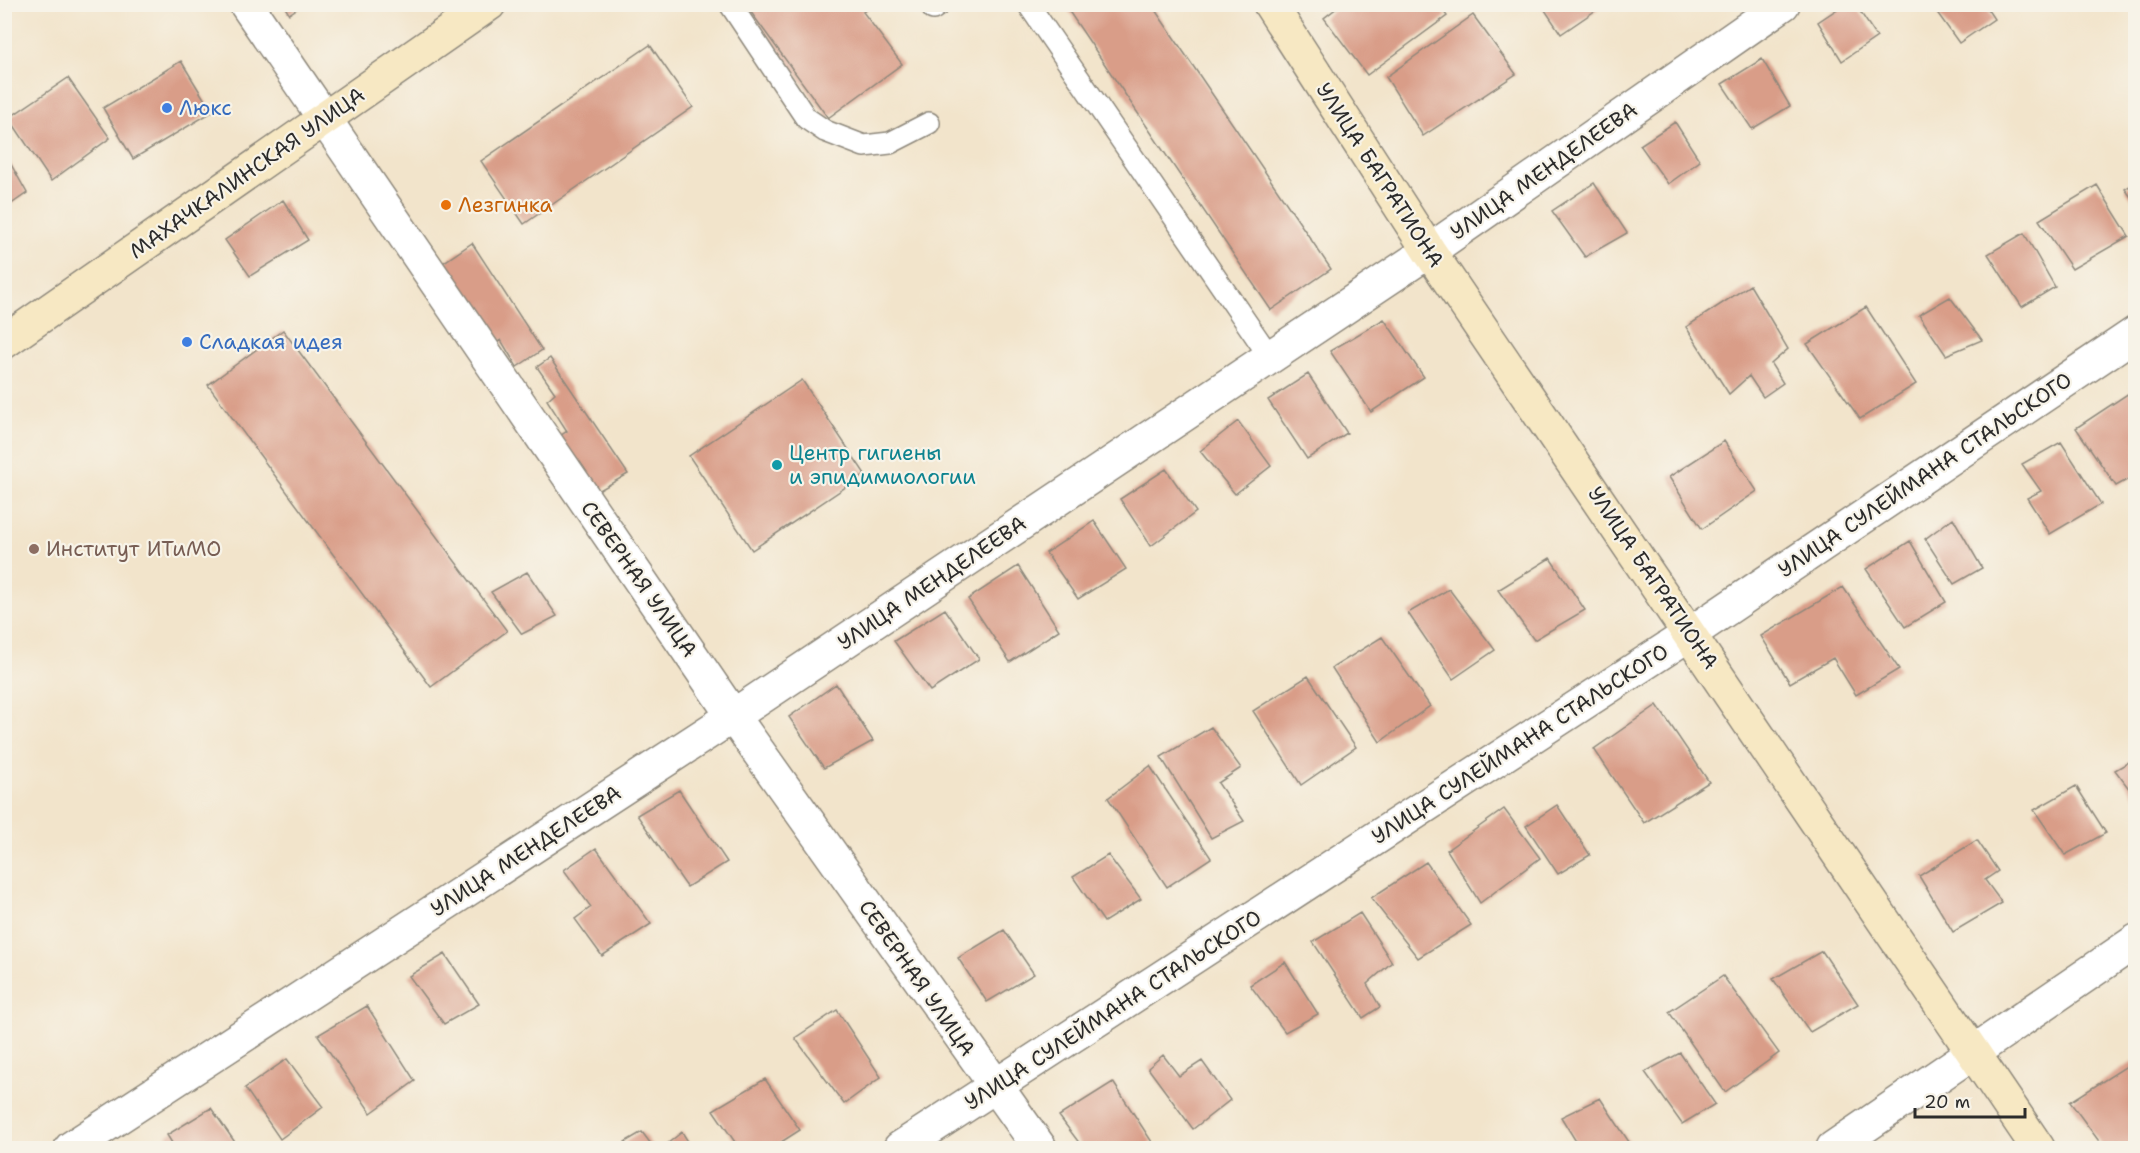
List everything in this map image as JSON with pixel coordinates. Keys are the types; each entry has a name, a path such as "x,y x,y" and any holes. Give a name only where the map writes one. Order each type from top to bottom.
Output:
{"street":[{"name":"СЕВЕРНАЯ УЛИЦА","path":"246,4 322,120 733,716 1040,1149"},
{"name":"МАХАЧКАЛИНСКАЯ УЛИЦА","path":"4,342 489,4"},
{"name":"УЛИЦА БАГРАТИОНА","path":"1270,4 1429,251 1691,633 2038,1149"},
{"name":"УЛИЦА МЕНДЕЛЕЕВА","path":"71,1149 733,716 1429,251 1783,4"},
{"name":"УЛИЦА СУЛЕЙМАНА СТАЛЬСКОГО","path":"900,1149 1691,633 2136,333"},
{"path":"1833,1149 1973,1050 2136,940"}],"lane":[{"path":"730,4 806,117 825,131 864,146 890,143 929,123"},
{"path":"1028,4 1270,357"}],"building":[{"path":"283,4 304,4 289,14"},
{"path":"745,4 873,4 863,12 902,64 828,118"},
{"path":"1064,4 1151,4 1331,269 1271,310"},
{"path":"1342,4 1438,4 1447,16 1367,75 1324,18"},
{"path":"1541,4 1597,4 1599,8 1561,34"},
{"path":"1845,4 1855,4 1877,37 1842,61 1818,22"},
{"path":"1931,4 1984,4 1994,19 1959,43"},
{"path":"1473,15 1516,74 1423,136 1386,77"},
{"path":"650,45 693,107 524,224 481,161"},
{"path":"1762,59 1790,106 1752,129 1722,84"},
{"path":"181,61 212,112 133,159 103,108"},
{"path":"68,78 110,138 51,181 9,118"},
{"path":"1675,122 1700,161 1668,184 1640,145"},
{"path":"4,152 27,193 4,209"},
{"path":"2136,182 2136,204 2125,189"},
{"path":"1594,183 1627,233 1585,257 1552,211"},
{"path":"2097,185 2129,236 2072,269 2039,220"},
{"path":"283,200 308,240 250,276 225,240"},
{"path":"2024,233 2055,287 2022,307 1988,254"},
{"path":"472,243 542,350 517,367 501,340 493,345 440,265"},
{"path":"1750,285 1788,349 1771,364 1783,383 1763,397 1749,376 1729,394 1686,327"},
{"path":"1950,297 1982,340 1946,355 1919,315"},
{"path":"1866,307 1916,384 1860,419 1807,344"},
{"path":"1384,319 1424,377 1371,412 1330,351"},
{"path":"283,330 507,631 431,687 208,385"},
{"path":"550,358 628,474 591,495 557,438 567,431 547,400 555,393 537,367"},
{"path":"1308,374 1347,433 1307,459 1268,400"},
{"name":"Центр гигиены и эпидимиологии","path":"802,380 865,474 752,550 689,456"},
{"path":"2132,391 2136,397 2136,475 2116,486 2076,428"},
{"path":"1238,421 1271,466 1235,494 1200,451"},
{"path":"1724,441 1757,491 1702,529 1669,477"},
{"path":"2061,442 2101,504 2050,534 2027,498 2041,491 2022,464"},
{"path":"1166,469 1196,512 1151,546 1120,499"},
{"path":"1953,518 1982,568 1954,584 1925,539"},
{"path":"1094,521 1126,569 1078,599 1046,553"},
{"path":"1910,541 1946,602 1905,627 1866,569"},
{"path":"1550,558 1585,610 1534,640 1498,590"},
{"path":"1018,566 1059,630 1010,662 968,599"},
{"path":"527,572 557,616 522,634 491,592"},
{"path":"1843,587 1899,669 1856,695 1833,658 1790,683 1761,636"},
{"path":"1449,589 1495,650 1453,679 1408,613"},
{"path":"945,609 979,659 930,691 894,641"},
{"path":"1382,637 1430,706 1380,742 1332,668"},
{"path":"1308,676 1356,747 1301,785 1253,711"},
{"path":"836,684 873,741 824,768 789,717"},
{"path":"1657,705 1709,782 1644,823 1594,749"},
{"path":"1211,727 1241,768 1218,783 1244,821 1211,838 1161,757"},
{"path":"2136,758 2136,798 2115,770"},
{"path":"1150,766 1211,858 1167,887 1108,798"},
{"path":"2076,786 2106,833 2065,855 2034,810"},
{"path":"679,790 727,862 687,887 637,815"},
{"path":"1557,805 1590,855 1558,874 1526,826"},
{"path":"1504,809 1540,858 1480,903 1447,850"},
{"path":"1977,840 1998,871 1985,880 2002,903 1953,932 1919,876"},
{"path":"596,848 651,924 602,956 575,919 591,907 564,870"},
{"path":"1108,855 1141,899 1104,922 1073,877"},
{"path":"1426,862 1471,925 1418,958 1371,898"},
{"path":"1360,913 1392,962 1367,984 1380,1007 1363,1018 1313,942"},
{"path":"1004,930 1034,974 987,1002 958,958"},
{"path":"1822,951 1858,1004 1810,1032 1773,979"},
{"path":"445,954 479,1004 444,1024 409,976"},
{"path":"1285,962 1318,1014 1285,1032 1250,985"},
{"path":"1723,976 1779,1053 1725,1092 1669,1012"},
{"path":"367,1006 415,1081 371,1113 318,1035"},
{"path":"837,1010 881,1077 844,1104 795,1038"},
{"path":"1680,1053 1715,1104 1682,1124 1645,1072"},
{"path":"1163,1055 1179,1076 1202,1061 1230,1100 1193,1129 1148,1068"},
{"path":"287,1059 323,1107 280,1139 245,1088"},
{"path":"2136,1060 2136,1148 2104,1148 2070,1102"},
{"path":"765,1079 800,1130 772,1148 739,1148 713,1110"},
{"path":"1113,1082 1152,1142 1142,1148 1083,1148 1059,1116"},
{"path":"1600,1098 1633,1148 1580,1148 1561,1117"},
{"path":"211,1108 239,1148 175,1148 167,1135"},
{"path":"642,1132 654,1148 629,1148 625,1142"},
{"path":"682,1132 692,1148 662,1148"}],"place":[{"name":"Люкс","path":"167,108"},
{"name":"Лезгинка","path":"446,205"},
{"name":"Сладкая идея","path":"187,342"},
{"name":"Центр гигиены и эпидимиологии","path":"777,465"},
{"name":"Институт ИТиМО","path":"34,549"}]}
